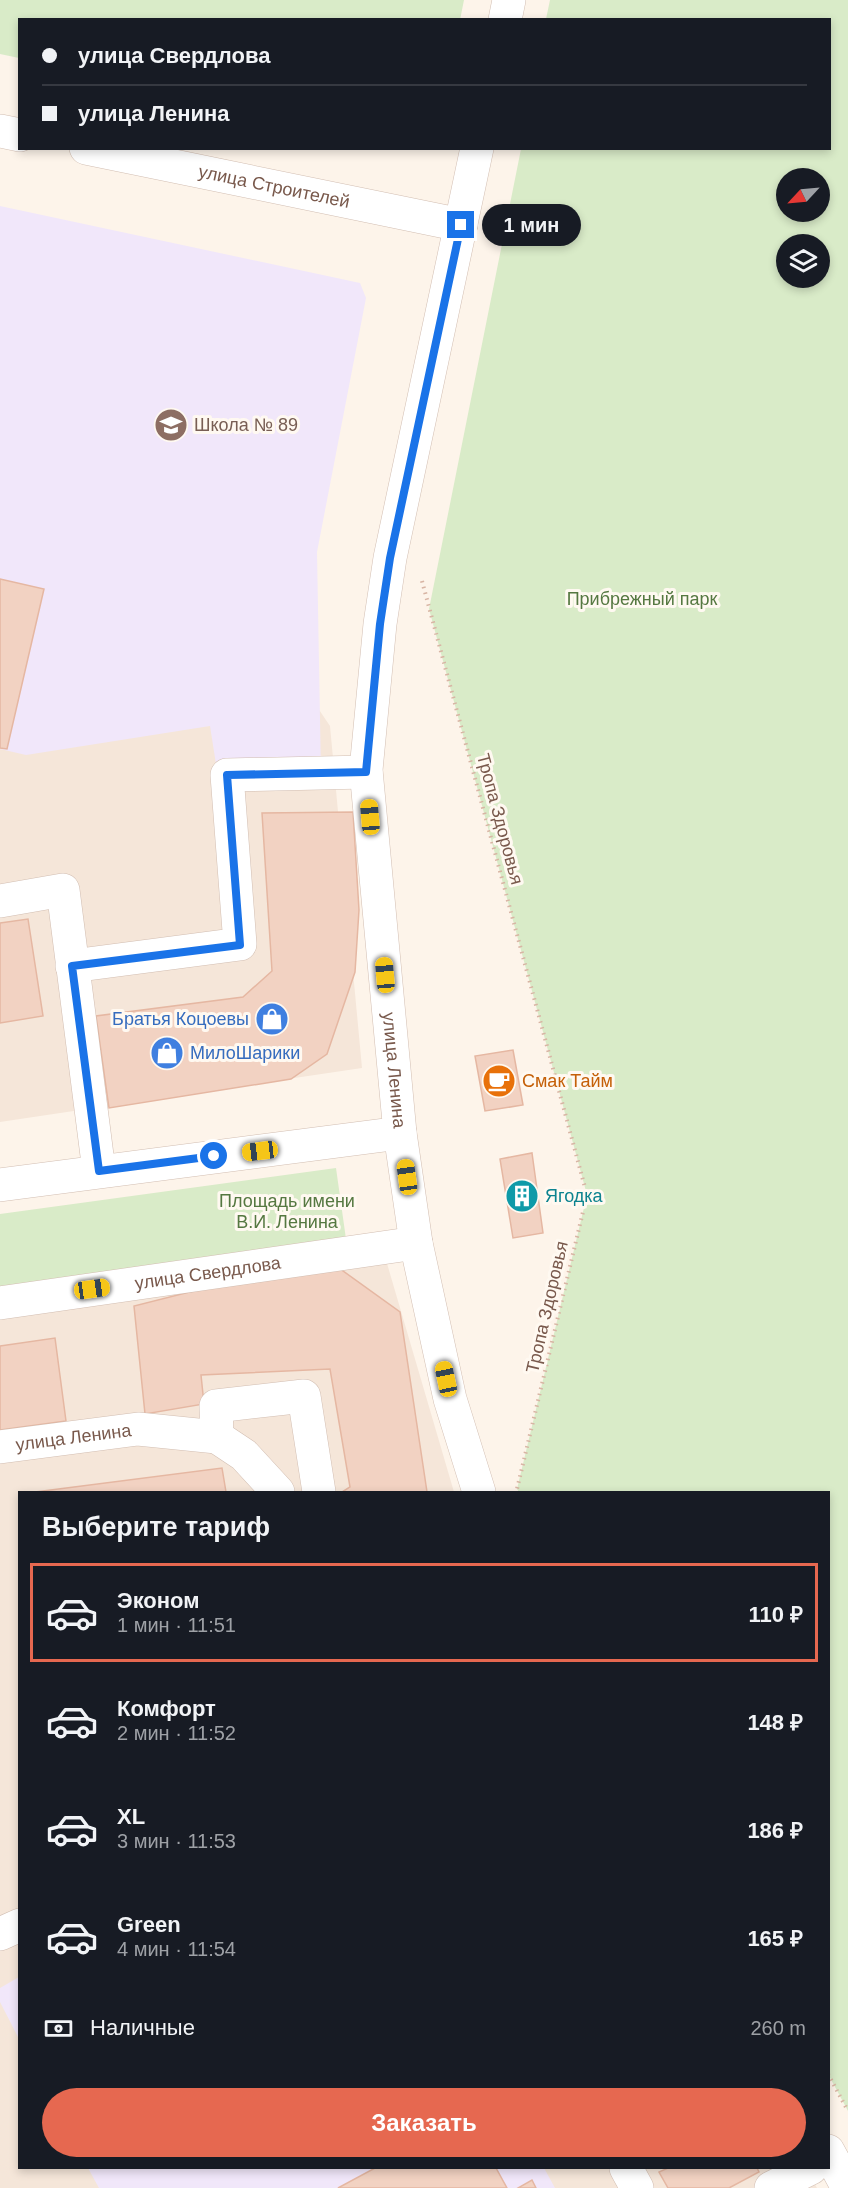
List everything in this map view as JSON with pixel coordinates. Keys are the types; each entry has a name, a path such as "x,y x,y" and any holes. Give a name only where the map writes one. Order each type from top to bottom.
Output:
{"street":[{"path":"505,18 509,0"},
{"path":"0,131 18,135"},
{"name":"улица Строителей","path":"96,150 461,225"},
{"name":"улица Ленина","path":"477,150 390,558 380,624 366,772 400,1133 416,1243 450,1398 479,1491"},
{"path":"72,966 240,945 227,775 366,772"},
{"path":"0,900 63,890 99,1171"},
{"path":"0,1185 400,1133"},
{"name":"улица Свердлова","path":"0,1303 416,1243"},
{"path":"218,1437 216,1406 304,1396 319,1491"},
{"name":"улица Ленина","path":"0,1447 138,1429 218,1437 244,1455 277,1491"},
{"path":"0,1934 18,1926"},
{"path":"830,2165 848,2188"},
{"path":"627,2169 637,2188"},
{"path":"771,2188 806,2169"}],"path":[{"name":"Тропа Здоровья","path":"422,578 587,1195 518,1491"},
{"path":"830,2078 848,2111"}],"shaded area":[{"name":"Школа № 89","path":"0,206 360,283 366,298 317,552 321,774 218,777 210,726 26,755 0,749"},
{"path":"0,238 330,726 362,1068 0,1122"},
{"path":"381,1243 454,1491 18,1491 18,2169 807,2169 817,2188 0,2188 0,1294"},
{"path":"18,1978 18,2037 0,2002 0,1988"},
{"path":"89,2169 545,2169 555,2188 99,2188"}],"green space":[{"path":"0,0 464,0 460,18 18,18 18,58 0,54"},
{"name":"Прибрежный парк","path":"550,0 848,0 848,2111 830,2078 830,1491 518,1491 587,1195 429,609 521,150 831,150 831,18 546,18"},
{"name":"Площадь имени В.И. Ленина","path":"336,1168 346,1239 0,1287 0,1214"}],"building":[{"path":"0,579 44,589 7,749 0,748"},
{"path":"353,812 359,910 355,972 327,1054 291,1079 109,1108 96,1016 243,997 272,971 262,813"},
{"path":"28,919 43,1016 0,1023 0,923"},
{"name":"Смак Тайм","path":"513,1050 523,1105 485,1111 475,1056"},
{"name":"Ягодка","path":"532,1153 543,1233 513,1238 500,1159"},
{"path":"325,1258 400,1312 427,1491 344,1491 350,1487 330,1369 201,1375 204,1404 145,1414 134,1306"},
{"path":"55,1338 66,1421 0,1430 0,1346"},
{"path":"222,1468 226,1491 43,1491"},
{"path":"373,2169 497,2169 507,2188 338,2188"},
{"path":"666,2169 758,2169 759,2172 729,2188 668,2188 659,2172"},
{"path":"532,2180 536,2188 518,2188"}],"place":[{"name":"Школа № 89","path":"171,425"},
{"name":"Братья Коцоевы","path":"272,1019"},
{"name":"МилоШарики","path":"167,1053"},
{"name":"Смак Тайм","path":"499,1081"},
{"name":"Ягодка","path":"522,1196"}],"route":[{"path":"214,1156 99,1171 72,966 240,945 227,775 366,772 380,624 390,558 461,225"}]}
